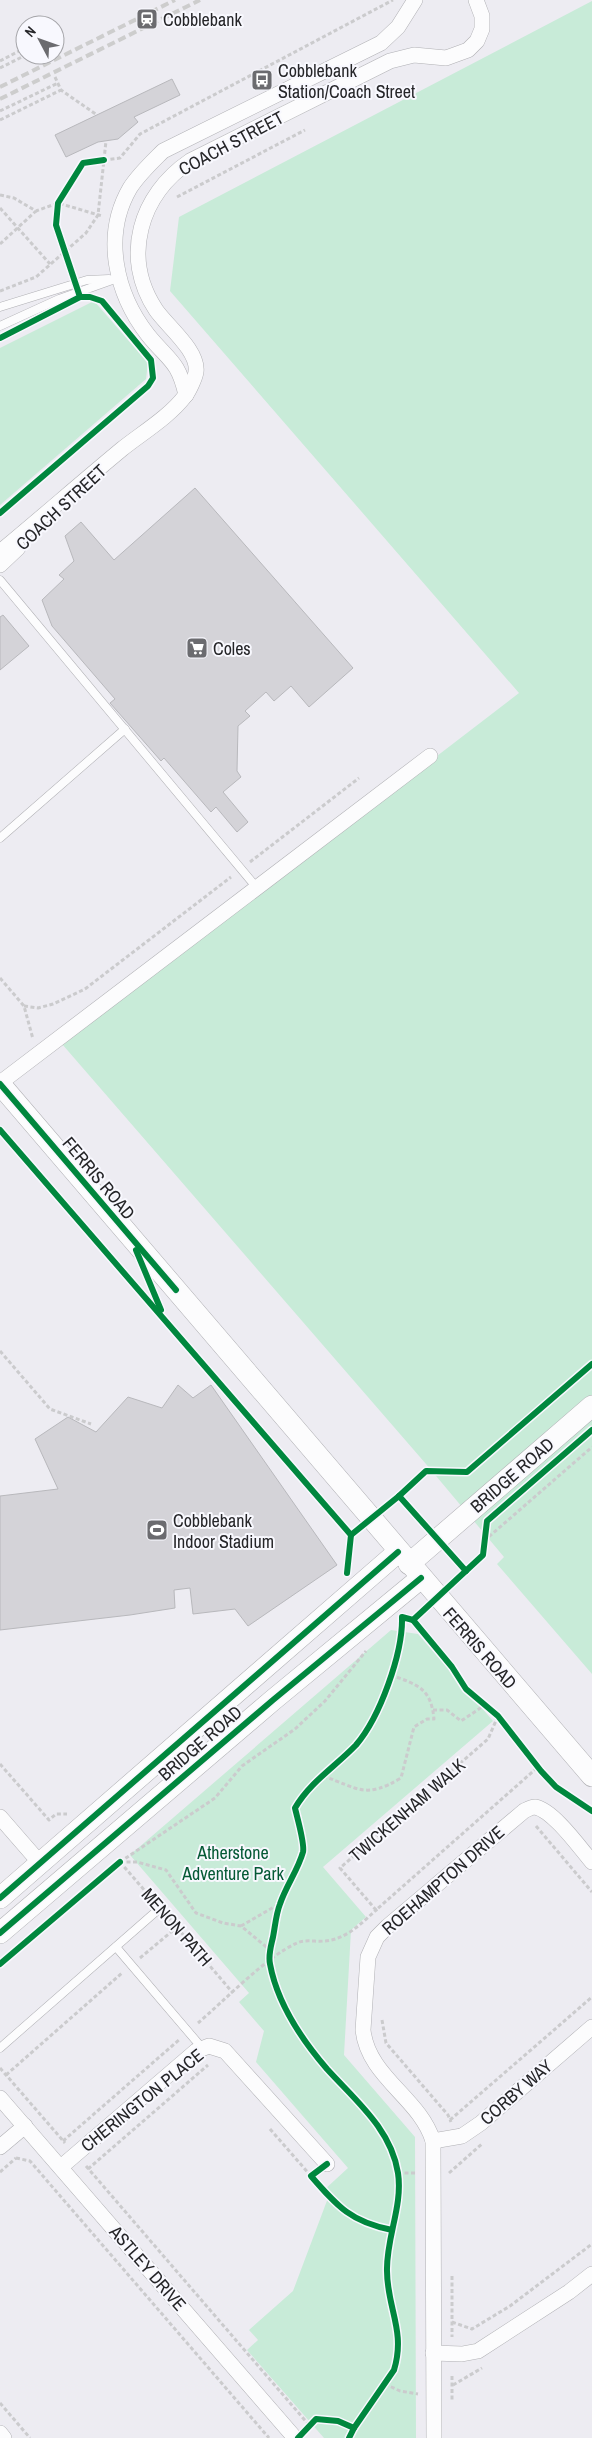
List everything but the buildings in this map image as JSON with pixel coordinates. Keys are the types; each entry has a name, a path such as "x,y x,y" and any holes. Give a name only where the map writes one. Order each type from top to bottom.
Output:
{"street":[{"name":"COACH STREET","path":"186,395 181,376 174,362 149,335 129,306 118,278 116,243 123,205 130,189 144,169 163,151 381,43 398,27 414,0"},
{"name":"COACH STREET","path":"0,552 186,395 196,372 194,359 188,346 156,309 140,275 139,246 146,213 154,195 177,170 190,161 390,62 414,55 446,58 468,50 477,41 482,29 482,16 476,0"},
{"path":"118,278 140,275"},
{"name":"COACH STREET","path":"0,565 122,449"},
{"path":"0,1084 430,756"},
{"name":"FERRIS ROAD","path":"0,1084 409,1565 592,1776"},
{"name":"BRIDGE ROAD","path":"0,1898 40,1863 409,1565 592,1406"},
{"name":"BRIDGE ROAD","path":"0,1933 273,1700 409,1565"},
{"name":"ROEHAMPTON DRIVE","path":"434,2438 432,2141 423,2119 376,2064 364,2040 368,1957 377,1937 388,1926 531,1807 537,1808 555,1820 592,1862"},
{"path":"0,1817 40,1863"},
{"name":"CORBY WAY","path":"432,2141 462,2136 481,2123 592,2027"},
{"name":"CHERINGTON PLACE","path":"61,2167 196,2051 209,2046 225,2051 327,2164"},
{"name":"ASTLEY DRIVE","path":"0,2098 303,2431"},
{"path":"0,2147 25,2126"},
{"path":"433,2353 452,2354 478,2351 546,2307 592,2274"},
{"path":"0,2433 4,2438"}],"lane":[{"path":"0,307 87,280 118,278"},
{"path":"0,326 59,299 118,278"},
{"path":"0,580 257,888"},
{"path":"0,838 125,729"},
{"path":"0,2048 160,1908"},
{"path":"116,1947 203,2049"}],"path":[{"path":"100,160 120,158 140,134 393,0"},
{"path":"0,61 15,53"},
{"path":"0,68 15,60"},
{"path":"54,77 61,90 97,115"},
{"path":"0,111 58,83"},
{"path":"0,120 61,90"},
{"path":"0,291 36,277 86,233 98,215 100,160 106,141"},
{"path":"58,211 58,203 63,195"},
{"path":"0,208 50,264"},
{"path":"0,244 36,211"},
{"path":"62,242 76,284"},
{"path":"24,1006 38,1008 53,1004 85,989 359,778"},
{"path":"0,978 24,1006 37,1055"},
{"path":"0,1351 50,1409 92,1424"},
{"path":"484,1544 592,1447"},
{"path":"484,1544 486,1528"},
{"path":"112,1868 215,1798 242,1766 295,1729 325,1700 367,1649"},
{"path":"317,1781 326,1774 364,1791 381,1789 400,1778 414,1727 427,1719 434,1719 432,1702 422,1690 392,1672 388,1684"},
{"path":"479,1700 498,1716 504,1724"},
{"path":"433,1710 447,1710 461,1721 485,1705"},
{"path":"63,2140 233,1993 299,1942 322,1942 340,1937 356,1927 540,1769 533,1760"},
{"path":"0,1764 49,1820 56,1814 70,1812"},
{"path":"534,1824 592,1892"},
{"path":"120,1862 137,1862 166,1870 196,1913 223,1923 241,1926 270,1950"},
{"path":"241,1926 281,1902"},
{"path":"278,1914 281,1902"},
{"path":"376,1910 388,1926"},
{"path":"6,2075 177,1928"},
{"path":"270,1965 272,1941"},
{"path":"450,2120 592,1997"},
{"path":"382,2016 383,2034 386,2043 450,2120 451,2179"},
{"path":"88,2169 212,2062"},
{"path":"0,2068 88,2169 303,2431 316,2419"},
{"path":"268,2126 317,2182"},
{"path":"16,2158 30,2161 269,2438"},
{"path":"312,2176 327,2164"},
{"path":"396,2166 398,2179"},
{"path":"452,2322 472,2329 510,2306 592,2244"},
{"path":"452,2274 452,2401"},
{"path":"380,2392 390,2377"},
{"path":"0,2403 30,2438"}],"green space":[{"path":"592,1 592,1674 497,1564 504,1557 426,1464 62,1044 519,693 170,291 179,217"},
{"path":"94,301 148,363 146,379 0,505 0,348"},
{"name":"Atherstone Adventure Park","path":"391,1630 418,1634 493,1721 323,1867 366,1917 351,1930 344,2055 415,2137 416,2438 324,2438 247,2350 258,2340 249,2330 293,2291 328,2198 323,2191 348,2168 256,2062 264,2031 239,2002 249,1993 130,1855"}],"railway":[{"path":"0,87 175,0"},
{"path":"0,99 200,0"}],"cycle path":[{"path":"0,338 80,297 56,225 58,203 83,163 104,160"},
{"path":"0,513 148,386 153,378 151,360 102,301 90,297 80,297"},
{"path":"0,1084 176,1290"},
{"path":"0,1130 351,1535 347,1573"},
{"path":"136,1250 161,1310"},
{"path":"399,1496 426,1471 467,1472 592,1364"},
{"path":"349,2438 394,2370 397,2356 397,2331 388,2284 387,2259 398,2198 398,2173 394,2157 380,2129 371,2116 327,2069 309,2046 292,2020 273,1978 270,1954 278,1912 303,1852 302,1837 295,1808 308,1790 348,1753 365,1733 381,1702 394,1666 399,1648 402,1617 413,1620 483,1555 487,1521 592,1430"},
{"path":"351,1535 399,1496 466,1571"},
{"path":"0,1898 398,1552"},
{"path":"0,1933 273,1700 421,1578"},
{"path":"413,1620 452,1667 466,1689 498,1716 541,1771 556,1787 592,1811"},
{"path":"0,1964 120,1862"},
{"path":"327,2164 311,2176 329,2196 355,2218 392,2230"},
{"path":"298,2438 316,2419 338,2421 354,2428"}],"place":[{"name":"Cobblebank","path":"147,19"},
{"name":"Cobblebank Station/Coach Street","path":"262,80"},
{"name":"Coles","path":"197,648"},
{"name":"Cobblebank Indoor Stadium","path":"157,1530"}]}
